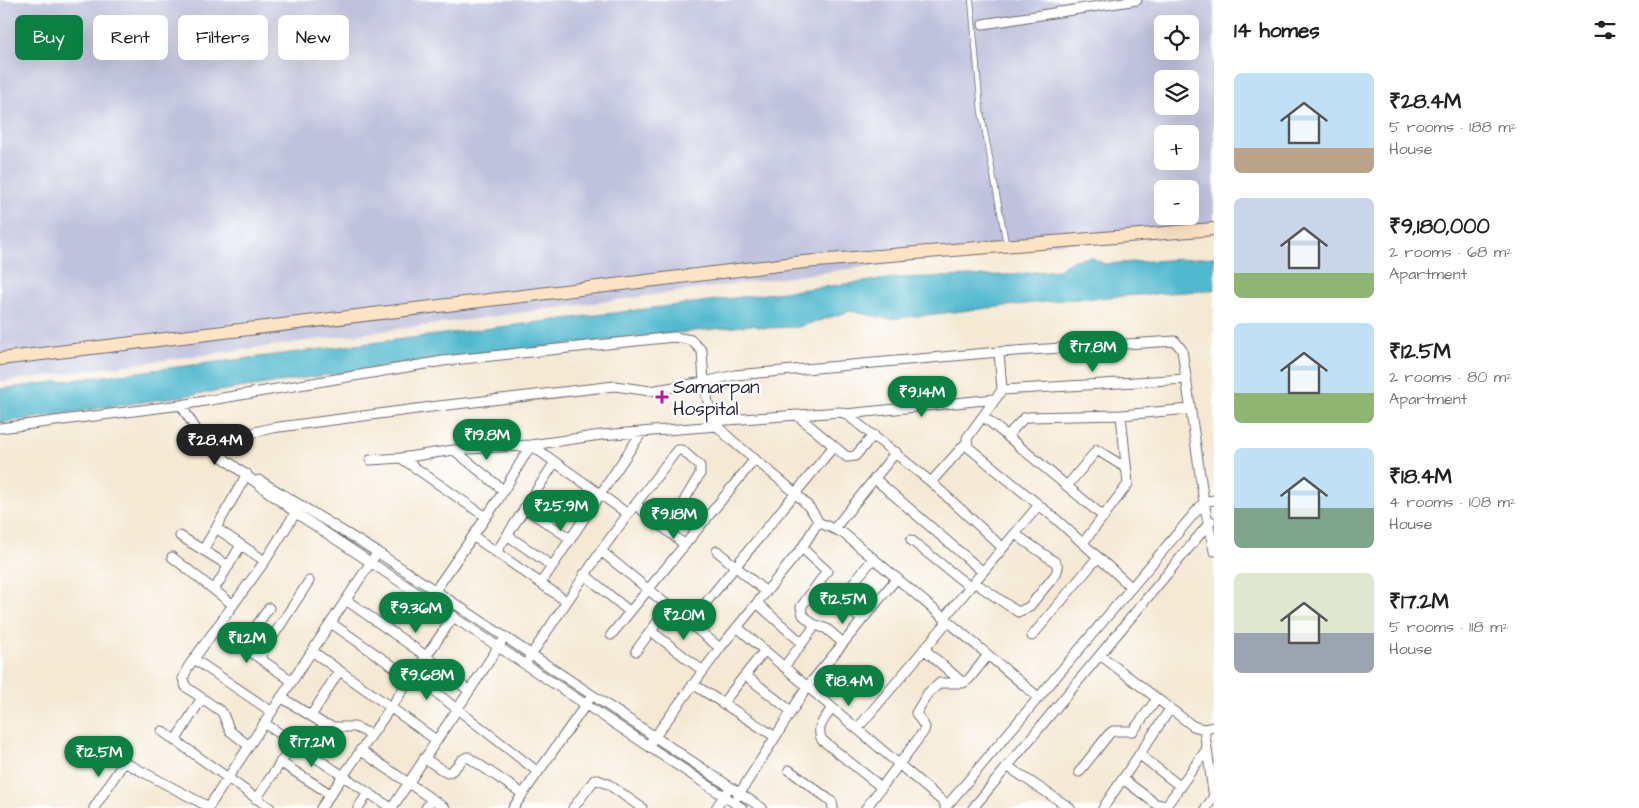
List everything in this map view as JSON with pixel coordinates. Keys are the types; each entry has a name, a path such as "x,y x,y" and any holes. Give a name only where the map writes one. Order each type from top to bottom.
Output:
{"street":[{"path":"983,24 1137,0"},
{"path":"0,360 319,319 804,262 1214,229"},
{"path":"0,428 181,405 442,361 674,337 691,340 702,351 704,382 716,424 812,511 818,522 842,533 1038,697"},
{"path":"205,444 272,428 439,406 615,386 650,391 735,375 999,352 1175,341 1180,346 1204,502 1212,521 1214,551"},
{"path":"999,352 1002,390 967,438 968,447 1039,505 1131,587"},
{"path":"1002,390 1186,380"},
{"path":"370,460 401,458 454,450 531,445 601,435 995,399"},
{"path":"181,405 205,444 296,513 372,561 738,806 740,793 774,736 807,687 897,578"},
{"path":"1007,436 1024,418 1121,415 1190,409"},
{"path":"846,414 896,452 1003,548"},
{"path":"1083,543 1126,489 1121,415"},
{"path":"798,416 851,458 874,435"},
{"path":"983,416 1104,517"},
{"path":"541,583 642,432"},
{"path":"931,482 967,442"},
{"path":"531,445 628,514"},
{"path":"429,600 504,490 531,445"},
{"path":"690,622 834,446"},
{"path":"454,450 504,490"},
{"path":"526,664 584,574 674,452 682,450 696,462 701,470 686,495 686,504 706,520"},
{"path":"1067,486 1097,450 1126,468"},
{"path":"834,529 896,452"},
{"path":"401,458 486,517"},
{"path":"611,635 755,459"},
{"path":"497,551 555,462"},
{"path":"247,474 301,504 436,590 762,808"},
{"path":"203,550 247,474"},
{"path":"875,479 983,572"},
{"path":"737,627 946,806 1204,502 1214,500"},
{"path":"249,746 230,731 222,712 183,683 185,673 232,604 265,561 301,504"},
{"path":"636,505 685,545"},
{"path":"857,729 924,649 972,585 1039,505"},
{"path":"524,508 571,539"},
{"path":"973,808 1212,521"},
{"path":"648,746 720,648 802,548 818,522"},
{"path":"216,528 265,561"},
{"path":"910,540 972,585 1018,612 1029,607 1056,574 1058,567 1055,562 1015,534"},
{"path":"507,535 552,566"},
{"path":"180,536 229,566"},
{"path":"473,536 566,601"},
{"path":"214,590 241,545"},
{"path":"802,548 826,568 826,575 801,608 804,615 813,624 826,629 843,643"},
{"path":"717,550 766,592"},
{"path":"601,551 670,605 720,648"},
{"path":"94,808 124,762 208,808 377,552"},
{"path":"172,556 232,604"},
{"path":"1032,636 1098,557"},
{"path":"838,601 874,559"},
{"path":"584,574 630,612"},
{"path":"259,658 309,581"},
{"path":"819,584 862,620"},
{"path":"346,600 426,656 469,691"},
{"path":"757,603 802,643"},
{"path":"636,651 670,605"},
{"path":"242,646 269,608"},
{"path":"321,808 370,734 454,616"},
{"path":"330,623 411,676 538,772"},
{"path":"784,667 812,630 813,624"},
{"path":"216,628 292,681"},
{"path":"652,630 703,670"},
{"path":"264,723 392,808 505,637"},
{"path":"924,649 963,682"},
{"path":"722,704 765,650"},
{"path":"312,651 436,740"},
{"path":"866,808 924,731 925,727 916,709 928,693 940,683 963,682 969,679 988,655"},
{"path":"1100,655 1193,726 1204,729 1214,727"},
{"path":"194,659 272,712"},
{"path":"310,716 339,670"},
{"path":"745,675 791,711"},
{"path":"693,684 774,736"},
{"path":"514,808 593,696"},
{"path":"281,697 329,726 355,727 370,734"},
{"path":"175,741 202,698"},
{"path":"1079,772 1109,734 1113,731 1133,731 1157,699"},
{"path":"832,708 818,731 822,740 881,787"},
{"path":"1103,808 1170,709"},
{"path":"1204,729 1214,797 1206,808"},
{"path":"162,731 270,808"},
{"path":"256,799 294,743"},
{"path":"1123,779 1156,804 1165,807 1207,749"},
{"path":"360,750 445,808"},
{"path":"1140,755 1181,787"},
{"path":"424,758 447,773 451,772 464,758 468,757 523,794"},
{"path":"280,762 330,794"},
{"path":"1007,766 1070,808"},
{"path":"789,770 828,798 832,802 832,808"},
{"path":"573,808 595,779 608,784 642,808"},
{"path":"716,808 730,786"},
{"path":"358,808 368,793"},
{"path":"426,808 432,799"},
{"path":"1052,808 1058,800"}],"lane":[{"path":"971,0 981,111 1006,246"}],"shaded area":[{"path":"0,0 1214,0 1214,233 1022,246 0,382"}],"water":[{"path":"1091,257 1104,264 1214,257 1214,290 1062,300 889,319 851,311 798,327 764,328 752,325 443,358 0,423 0,389 895,278 1006,275 1058,270 1074,260"}],"place":[{"name":"Samarpan Hospital","path":"662,397"}]}
